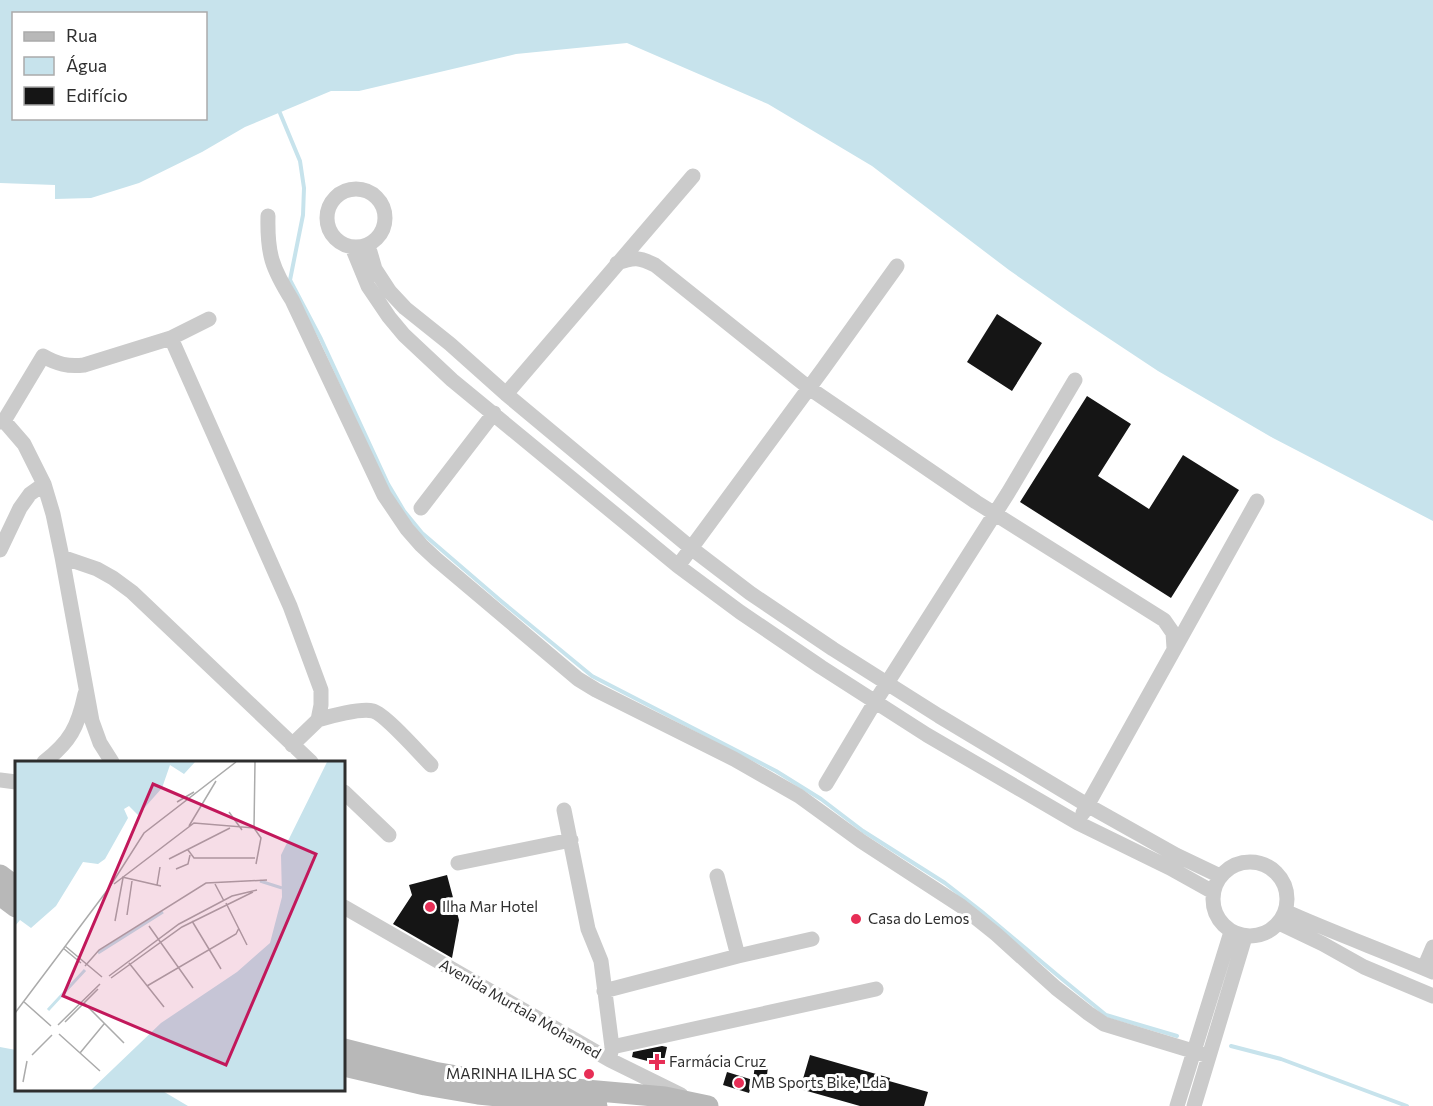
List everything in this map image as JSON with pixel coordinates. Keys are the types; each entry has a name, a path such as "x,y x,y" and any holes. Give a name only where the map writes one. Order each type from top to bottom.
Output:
{"street":[{"path":"506,394 693,176"},
{"path":"354,188 364,189 373,194 385,209 384,229 379,237 368,245 362,248 351,248 343,245 335,239 327,222 327,212 331,203 337,196 354,188"},
{"path":"268,216 267,239 271,261 280,281 292,300 384,495 421,545 578,679 734,759 799,796 861,841 961,906 1056,988 1104,1024 1209,1056"},
{"path":"368,245 375,269 390,292 405,308 691,548 750,593 939,716 1088,805 1176,855 1220,876"},
{"path":"351,248 368,286 404,335 452,380 678,566 740,612 927,735 1078,823 1170,868 1213,892"},
{"path":"617,263 632,258 655,264 809,388 995,514 1164,620 1173,633 1174,648"},
{"path":"678,566 897,266"},
{"path":"111,761 100,742 89,706 62,556 44,484 24,444 2,421 43,356 54,363 76,366 171,338 209,319"},
{"path":"171,338 290,606 321,690 318,720"},
{"path":"826,783 995,514 1075,380"},
{"path":"421,508 494,413"},
{"path":"0,550 20,508 30,494 44,484"},
{"path":"1078,823 1257,501"},
{"path":"62,556 97,569 132,592 310,761"},
{"path":"45,761 70,737 78,722 87,685"},
{"path":"292,745 318,720 327,716 364,710 375,712 385,718 431,765"},
{"path":"345,793 389,835"},
{"path":"564,810 588,928 601,961 611,1054 876,989"},
{"path":"458,862 571,840"},
{"path":"1238,863 1262,864 1272,869 1286,888 1287,899 1282,917 1271,930 1263,935 1253,937 1238,934 1218,920 1214,911 1213,892 1220,876 1228,868 1238,863"},
{"path":"0,875 15,886"},
{"path":"717,876 738,956"},
{"path":"0,895 15,906"},
{"name":"Avenida Murtala Mohamed","path":"345,908 704,1105"},
{"path":"1282,917 1377,948 1428,970 1433,947"},
{"path":"1282,917 1364,967 1433,996"},
{"path":"1177,1106 1194,1051 1238,934"},
{"path":"1194,1106 1209,1056 1238,934"},
{"path":"604,991 812,939"},
{"name":"Avenida Murtala Mohamed","path":"345,1049 434,1072 486,1081 665,1097 704,1105"},
{"path":"345,1066 425,1085 478,1094 597,1106"}],"water":[{"path":"0,0 1433,0 1433,521 1273,438 1158,371 1009,270 872,166 768,104 627,43 516,54 359,91 331,91 245,127 202,152 139,183 91,198 55,199 55,185 0,183"},
{"path":"0,1047 15,1050 15,1091 163,1091 188,1106 0,1106"}],"building":[{"path":"997,314 1042,343 1012,391 967,362"},
{"path":"1087,396 1131,424 1098,476 1149,509 1183,455 1239,490 1171,598 1020,502"},
{"name":"Ilha Mar Hotel","path":"447,875 459,920 452,958 393,924 412,895 409,885"},
{"path":"667,1047 663,1065 632,1057 633,1052"},
{"path":"810,1055 890,1078 889,1081 928,1092 924,1106 860,1106 800,1089"},
{"path":"755,1065 768,1067 765,1090 752,1088"},
{"path":"727,1072 753,1080 749,1093 723,1085"}],"waterway":[{"path":"280,113 300,161 304,188 303,215 290,280 321,339 388,484 404,511 422,533 592,676 776,771 821,799 863,831 945,883 1106,1015 1177,1036"},
{"path":"1231,1046 1281,1059 1407,1106"}],"place":[{"name":"Ilha Mar Hotel","path":"430,907"},
{"name":"Casa do Lemos","path":"856,919"},
{"name":"Farmácia Cruz","path":"657,1062"},
{"name":"MARINHA ILHA SC","path":"589,1074"},
{"name":"MB Sports Bike, Lda","path":"739,1083"}]}
